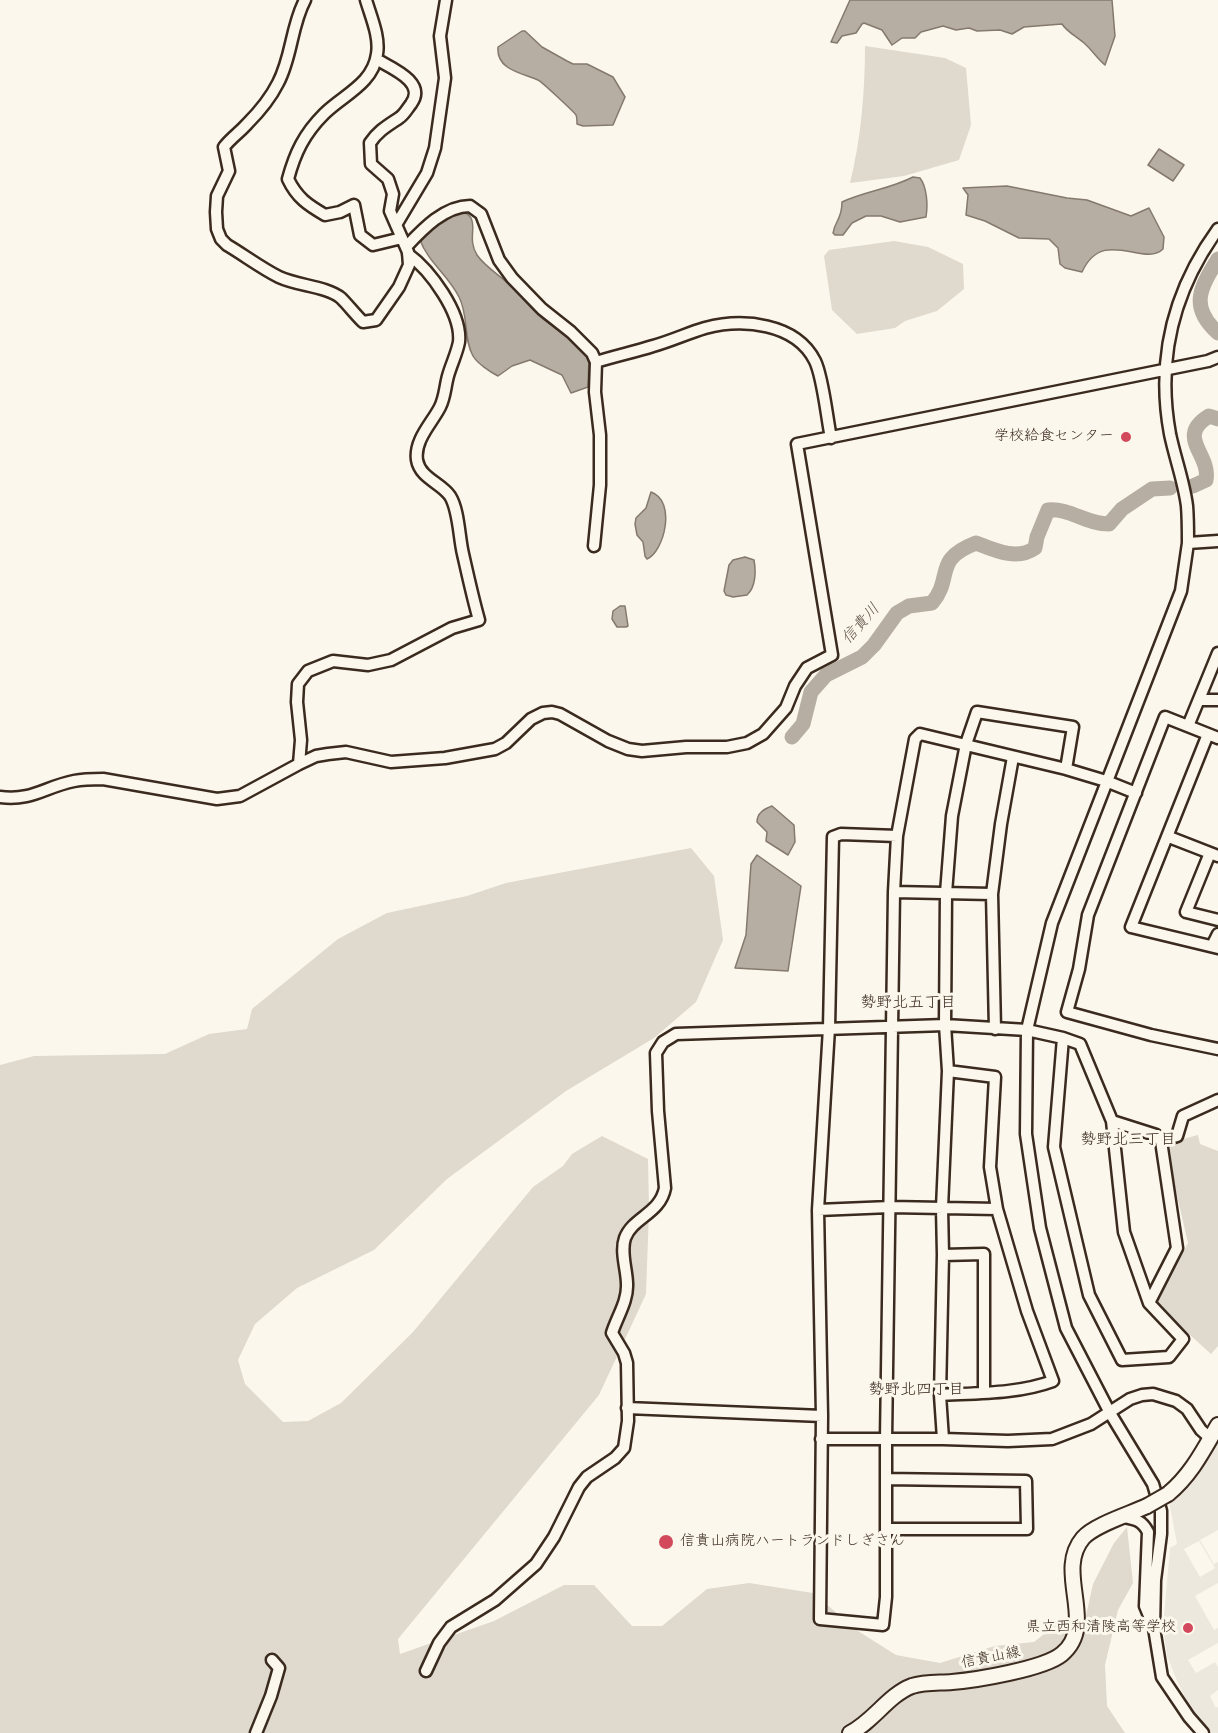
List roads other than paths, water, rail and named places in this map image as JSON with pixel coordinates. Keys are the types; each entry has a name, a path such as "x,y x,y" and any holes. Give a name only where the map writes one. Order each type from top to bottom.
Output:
{"main road":[{"name":"信貴山線","path":"850,1733 911,1686 955,1682 1028,1669 1051,1661 1063,1653 1073,1636 1077,1616 1071,1579 1074,1551 1083,1537 1094,1529 1148,1506 1168,1494 1191,1471 1218,1425"}],"street":[{"path":"305,0 297,15 284,70 277,85 250,122 224,147 229,171 217,196 216,229 227,245 279,277 300,285 329,291 342,298 347,307 363,321 376,320 399,287 409,265 405,246 390,212 393,194 388,179 370,164 370,142 381,130 402,117 414,101 416,93 412,81 376,59"},
{"path":"299,764 301,740 297,702 298,684 308,670 333,661 368,665 391,660 452,627 479,620 450,496 426,476 417,460 418,447 424,432 445,396 446,384 459,343 459,327 443,292 405,246 373,244 360,235 354,205 340,212 325,214 297,196 288,179 294,156 301,144 324,114 363,83 376,64 378,53 375,29 366,0"},
{"path":"396,225 427,173 435,148 445,78 440,36 446,0"},
{"path":"405,246 433,221 456,209 470,206 481,214 498,260 512,278 542,309 571,332 591,353 596,362 595,392 600,435 600,484 594,546"},
{"path":"1203,1733 1189,1718 1162,1677 1154,1628 1155,1580 1161,1534 1161,1510 1153,1484 1110,1413 1066,1328 1040,1228 1026,1134 1027,1030 1052,923 1181,591 1188,543 1187,505 1170,433 1166,397 1167,343 1173,316 1186,284 1200,255 1218,229"},
{"path":"596,362 706,328 728,324 772,327 788,333 806,347 816,363 831,438"},
{"path":"0,796 16,799 30,797 72,781 103,779 217,799 228,798 249,793 316,756 346,752 391,762 445,758 495,749 506,743 531,719 543,713 552,712 628,750 728,747 747,743 763,734 786,708 795,686 807,669 832,655 797,444 1208,361 1218,357"},
{"path":"1188,543 1218,541"},
{"path":"1188,726 1218,653"},
{"path":"1199,700 1218,700"},
{"path":"943,1439 940,1395 942,1208 948,1071 945,1025 946,893 952,816 966,744 977,712 1073,727 1066,769"},
{"path":"1218,934 1215,947 1131,927 1213,736 1166,717 1088,915 1079,969 1067,1012 1151,1035 1218,1049"},
{"path":"897,836 841,834 832,837 829,1028 818,1210 822,1416 820,1619 883,1625 886,1597 894,892 897,836 917,736 920,734 966,744 1066,769 1106,781 1136,794"},
{"path":"995,1029 992,894 1012,757"},
{"path":"1169,837 1214,855 1186,912 1218,920"},
{"path":"894,892 992,894"},
{"path":"426,1671 439,1643 451,1627 489,1605 536,1564 554,1538 579,1487 587,1477 615,1458 624,1448 627,1363 612,1333 627,1286 624,1251 626,1237 636,1225 655,1210 664,1196 656,1053 663,1042 676,1034 945,1025 1027,1030 1063,1038 1080,1044 1112,1121 1124,1232 1149,1303 1183,1339 1169,1357 1122,1360 1089,1295 1054,1147 1063,1038"},
{"path":"940,1395 984,1393 1040,1386 1053,1381 1027,1311 997,1209 990,1167 995,1077 948,1071"},
{"path":"1161,1141 1177,1136 1183,1116 1218,1100"},
{"path":"1112,1121 1156,1135 1161,1141 1177,1248 1149,1303"},
{"path":"818,1210 997,1209"},
{"path":"943,1255 984,1254 984,1393"},
{"path":"821,1439 1008,1441 1052,1439 1091,1424 1130,1399 1153,1394 1165,1396 1187,1409 1201,1430 1210,1438"},
{"path":"627,1408 822,1416"},
{"path":"886,1479 1026,1481 1027,1529 886,1529"},
{"path":"1123,1517 1137,1519 1144,1524 1148,1532 1145,1606 1154,1628"},
{"path":"256,1733 279,1668 272,1660"}],"waterway":[{"name":"信貴川","path":"1218,259 1206,279 1200,297 1203,315 1218,333"},
{"name":"信貴川","path":"1193,486 1206,480 1204,462 1194,439 1195,431 1199,424 1209,416 1218,419"},
{"name":"信貴川","path":"792,737 803,724 811,692 826,675 862,657 874,645 897,613 909,606 932,603 942,585 949,563 962,549 976,543 1005,553 1028,552 1035,548 1048,510 1064,511 1093,522 1109,524 1122,509 1152,489 1170,488"}],"place":[{"name":"学校給食センター","path":"1126,437"},
{"name":"信貴山病院ハートランドしぎさん","path":"666,1542"},
{"name":"県立西和清陵高等学校","path":"1188,1628"}],"district":[{"name":"勢野北五丁目","path":"908,1004"},
{"name":"勢野北三丁目","path":"1128,1141"},
{"name":"勢野北四丁目","path":"916,1391"}]}
